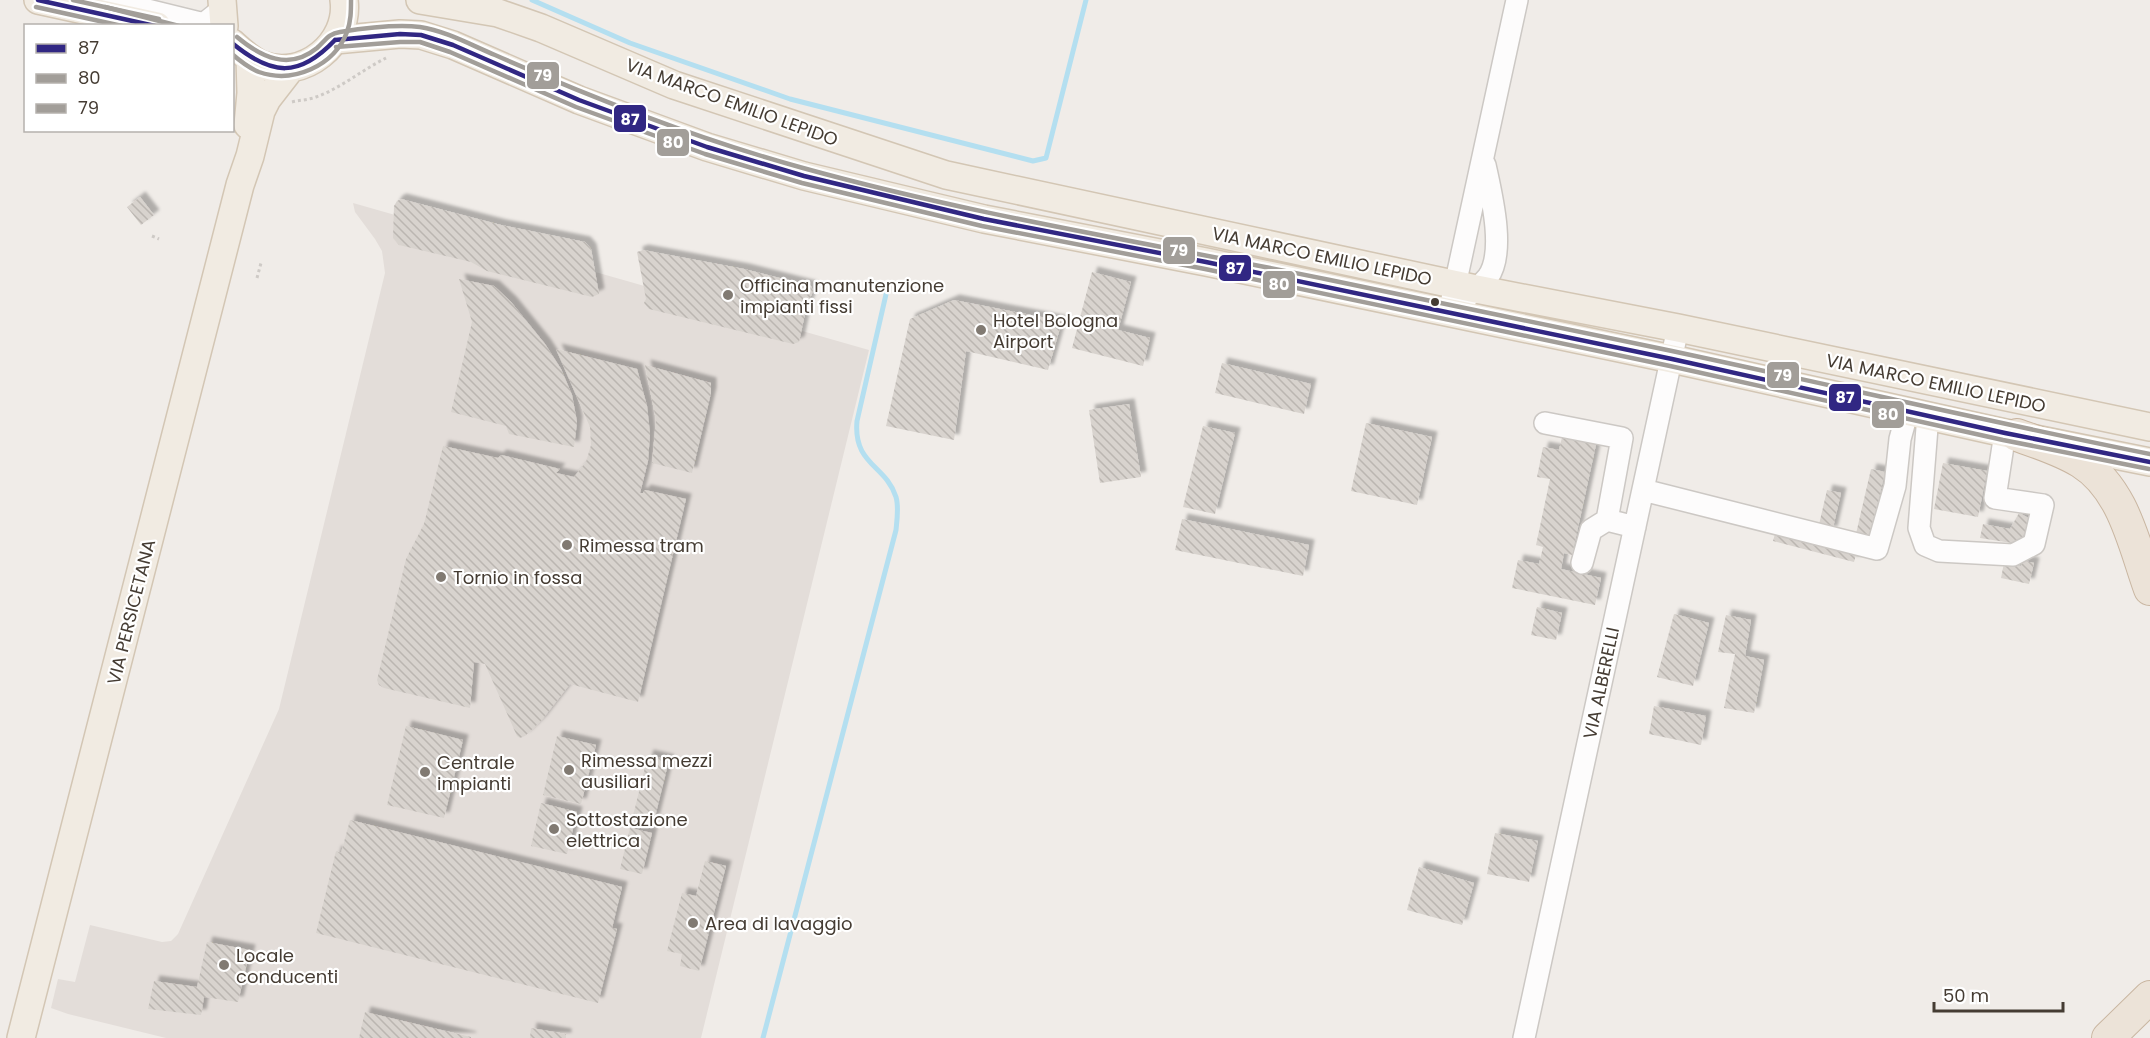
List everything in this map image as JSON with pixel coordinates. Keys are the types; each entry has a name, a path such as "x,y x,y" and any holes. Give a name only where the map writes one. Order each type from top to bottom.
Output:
{"highway":[{"path":"2011,434 2068,454 2098,474 2113,492 2150,589"},
{"path":"2108,1038 2150,997"},
{"path":"2122,1038 2150,1015"}],"main road":[{"path":"38,0 148,24"},
{"path":"241,51 263,65 275,68 291,68 316,59 335,40 344,20 344,0"},
{"name":"VIA MARCO EMILIO LEPIDO","path":"420,0 498,14 541,28 685,89 946,175 1466,287 1678,328 2150,427"},
{"name":"VIA MARCO EMILIO LEPIDO","path":"335,40 400,34 422,35 463,49 579,100 661,132 804,176 1004,222 1672,359 2011,434 2150,462"},
{"name":"VIA PERSICETANA","path":"240,185 242,156 250,109 241,51"},
{"name":"VIA PERSICETANA","path":"21,1038 240,185 261,111 267,99 291,68"}],"street":[{"path":"107,0 200,23 223,12"},
{"name":"VIA MARCO EMILIO LEPIDO","path":"1449,313 1466,287 1483,154 1517,0"},
{"name":"VIA MARCO EMILIO LEPIDO","path":"1466,287 1488,276 1493,267 1495,251 1493,207 1483,154"},
{"path":"1004,222 1011,189"},
{"name":"VIA ALBERELLI","path":"1524,1038 1678,328"},
{"path":"1918,413 1923,477 1918,528 1925,545 1939,552 2013,555 2034,544 2043,505 1995,498 2011,434"},
{"path":"1643,490 1877,549 1895,486 1900,439 1918,413"},
{"path":"1545,423 1622,438 1607,520"},
{"path":"1895,486 1923,477"},
{"path":"1582,563 1591,530 1607,520 1635,527"}],"path":[{"path":"289,102 314,98 336,88 367,67 394,55"},
{"path":"152,236 159,238"},
{"path":"257,279 261,263"}],"shaded area":[{"path":"353,203 869,350 701,1038 166,1038 51,1008 58,979 75,982 90,925 162,942 171,941 178,934 279,709 385,273 382,251 355,212"}],"building":[{"path":"140,197 154,215 141,225 127,207"},
{"path":"401,199 501,225 585,242 591,249 599,294 592,297 487,271 471,262 399,245 393,238 394,206"},
{"name":"Officina manutenzione impianti fissi","path":"643,250 744,269 811,286 813,291 806,309 799,342 793,344 649,309 644,303 646,299 637,252"},
{"path":"1092,272 1131,282 1118,330 1150,338 1143,366 1072,348"},
{"path":"459,279 494,286 511,302 545,344 561,369 572,395 577,422 574,447 509,434 506,426 451,412 472,322"},
{"path":"954,300 1062,321 1048,370 966,351 954,440 886,426 910,319"},
{"path":"556,349 637,369 647,406 650,434 648,461 640,493 645,490 686,499 638,702 570,684 541,721 520,738 517,736 485,664 474,662 470,708 384,688 377,680 406,559 424,524 443,446 498,458 501,455 560,469 556,473 574,477 586,462 591,445 590,427"},
{"path":"1222,363 1311,384 1304,414 1215,393"},
{"path":"645,365 711,383 711,393 692,473 652,463 656,420"},
{"path":"1129,404 1141,477 1100,483 1089,410"},
{"path":"1366,423 1432,437 1417,505 1351,491"},
{"path":"1203,426 1235,433 1215,514 1183,507"},
{"path":"1563,433 1597,440 1572,555 1564,553 1561,569 1601,578 1595,605 1512,588 1518,560 1539,564 1543,547 1536,545 1550,479 1537,477 1543,447 1559,450"},
{"path":"1943,463 1987,471 1978,517 1934,509"},
{"path":"1871,469 1885,472 1869,541 1855,538"},
{"path":"1827,490 1841,493 1832,532 1818,529"},
{"path":"2019,513 2032,520 2018,544 1980,538 1983,524 2010,529"},
{"path":"1182,519 1309,545 1303,576 1175,550"},
{"path":"1776,530 1857,551 1854,562 1773,541"},
{"path":"2024,561 2034,563 2029,584 2001,578 2004,563 2021,566"},
{"path":"1537,607 1562,613 1556,640 1531,635"},
{"path":"1674,614 1709,623 1693,686 1657,677"},
{"path":"1726,615 1751,620 1745,656 1764,660 1754,713 1724,708 1735,654 1718,652"},
{"path":"1654,706 1706,716 1701,745 1649,734"},
{"name":"Centrale impianti","path":"406,726 463,740 444,818 387,805"},
{"name":"Rimessa mezzi ausiliari","path":"557,736 596,745 581,804 543,795"},
{"path":"648,755 669,760 654,821 633,816"},
{"name":"Sottostazione elettrica","path":"541,803 577,812 567,854 531,846"},
{"path":"350,820 622,887 612,928 617,929 598,1003 316,933 336,851 341,853"},
{"path":"630,828 652,833 642,874 620,869"},
{"path":"1495,833 1538,841 1529,882 1487,874"},
{"name":"Area di lavaggio","path":"705,861 726,866 699,971 680,966 682,954 667,951 682,893 696,896"},
{"path":"1419,867 1474,883 1462,925 1407,910"},
{"name":"Locale conducenti","path":"207,942 250,950 238,1002 204,997 201,1015 148,1009 154,981 197,987"},
{"path":"365,1012 471,1037 471,1038 359,1038"},
{"path":"531,1028 566,1034 566,1038 530,1038"}],"waterway":[{"path":"532,0 630,43 790,99 1033,161 1046,158 1086,0"},
{"path":"763,1038 896,530 898,509 896,497 885,478 865,456 857,436 857,421 887,290"}],"transit line":[{"name":"87","path":"38,0 146,24"},
{"name":"79","path":"73,0 159,19"},
{"name":"80","path":"234,56 259,72 272,75 285,76 311,69 333,54 341,44 349,24 351,0"},
{"name":"80","path":"36,7 113,24"},
{"name":"80","path":"105,7 171,24"},
{"name":"79","path":"237,37 265,55 286,60 307,55 330,36 340,32 390,26 430,29 685,131 763,157 868,185 1000,215 1672,351 2150,454"},
{"name":"87","path":"335,40 400,34 421,35 453,45 579,100 707,147 804,176 984,219 1206,262 1672,359 2005,433 2150,462"},
{"name":"87","path":"234,45 260,62 273,67 285,68 309,61 335,40"},
{"name":"80","path":"336,47 420,42 450,52 576,107 705,154 802,183 982,226 1205,269 1670,366 2003,440 2149,469"}],"place":[{"name":"Officina manutenzione impianti fissi","path":"728,295"},
{"name":"Hotel Bologna Airport","path":"981,330"},
{"name":"Rimessa tram","path":"567,545"},
{"name":"Tornio in fossa","path":"441,577"},
{"name":"Rimessa mezzi ausiliari","path":"569,770"},
{"name":"Centrale impianti","path":"425,772"},
{"name":"Sottostazione elettrica","path":"554,829"},
{"name":"Area di lavaggio","path":"693,923"},
{"name":"Locale conducenti","path":"224,965"}]}
